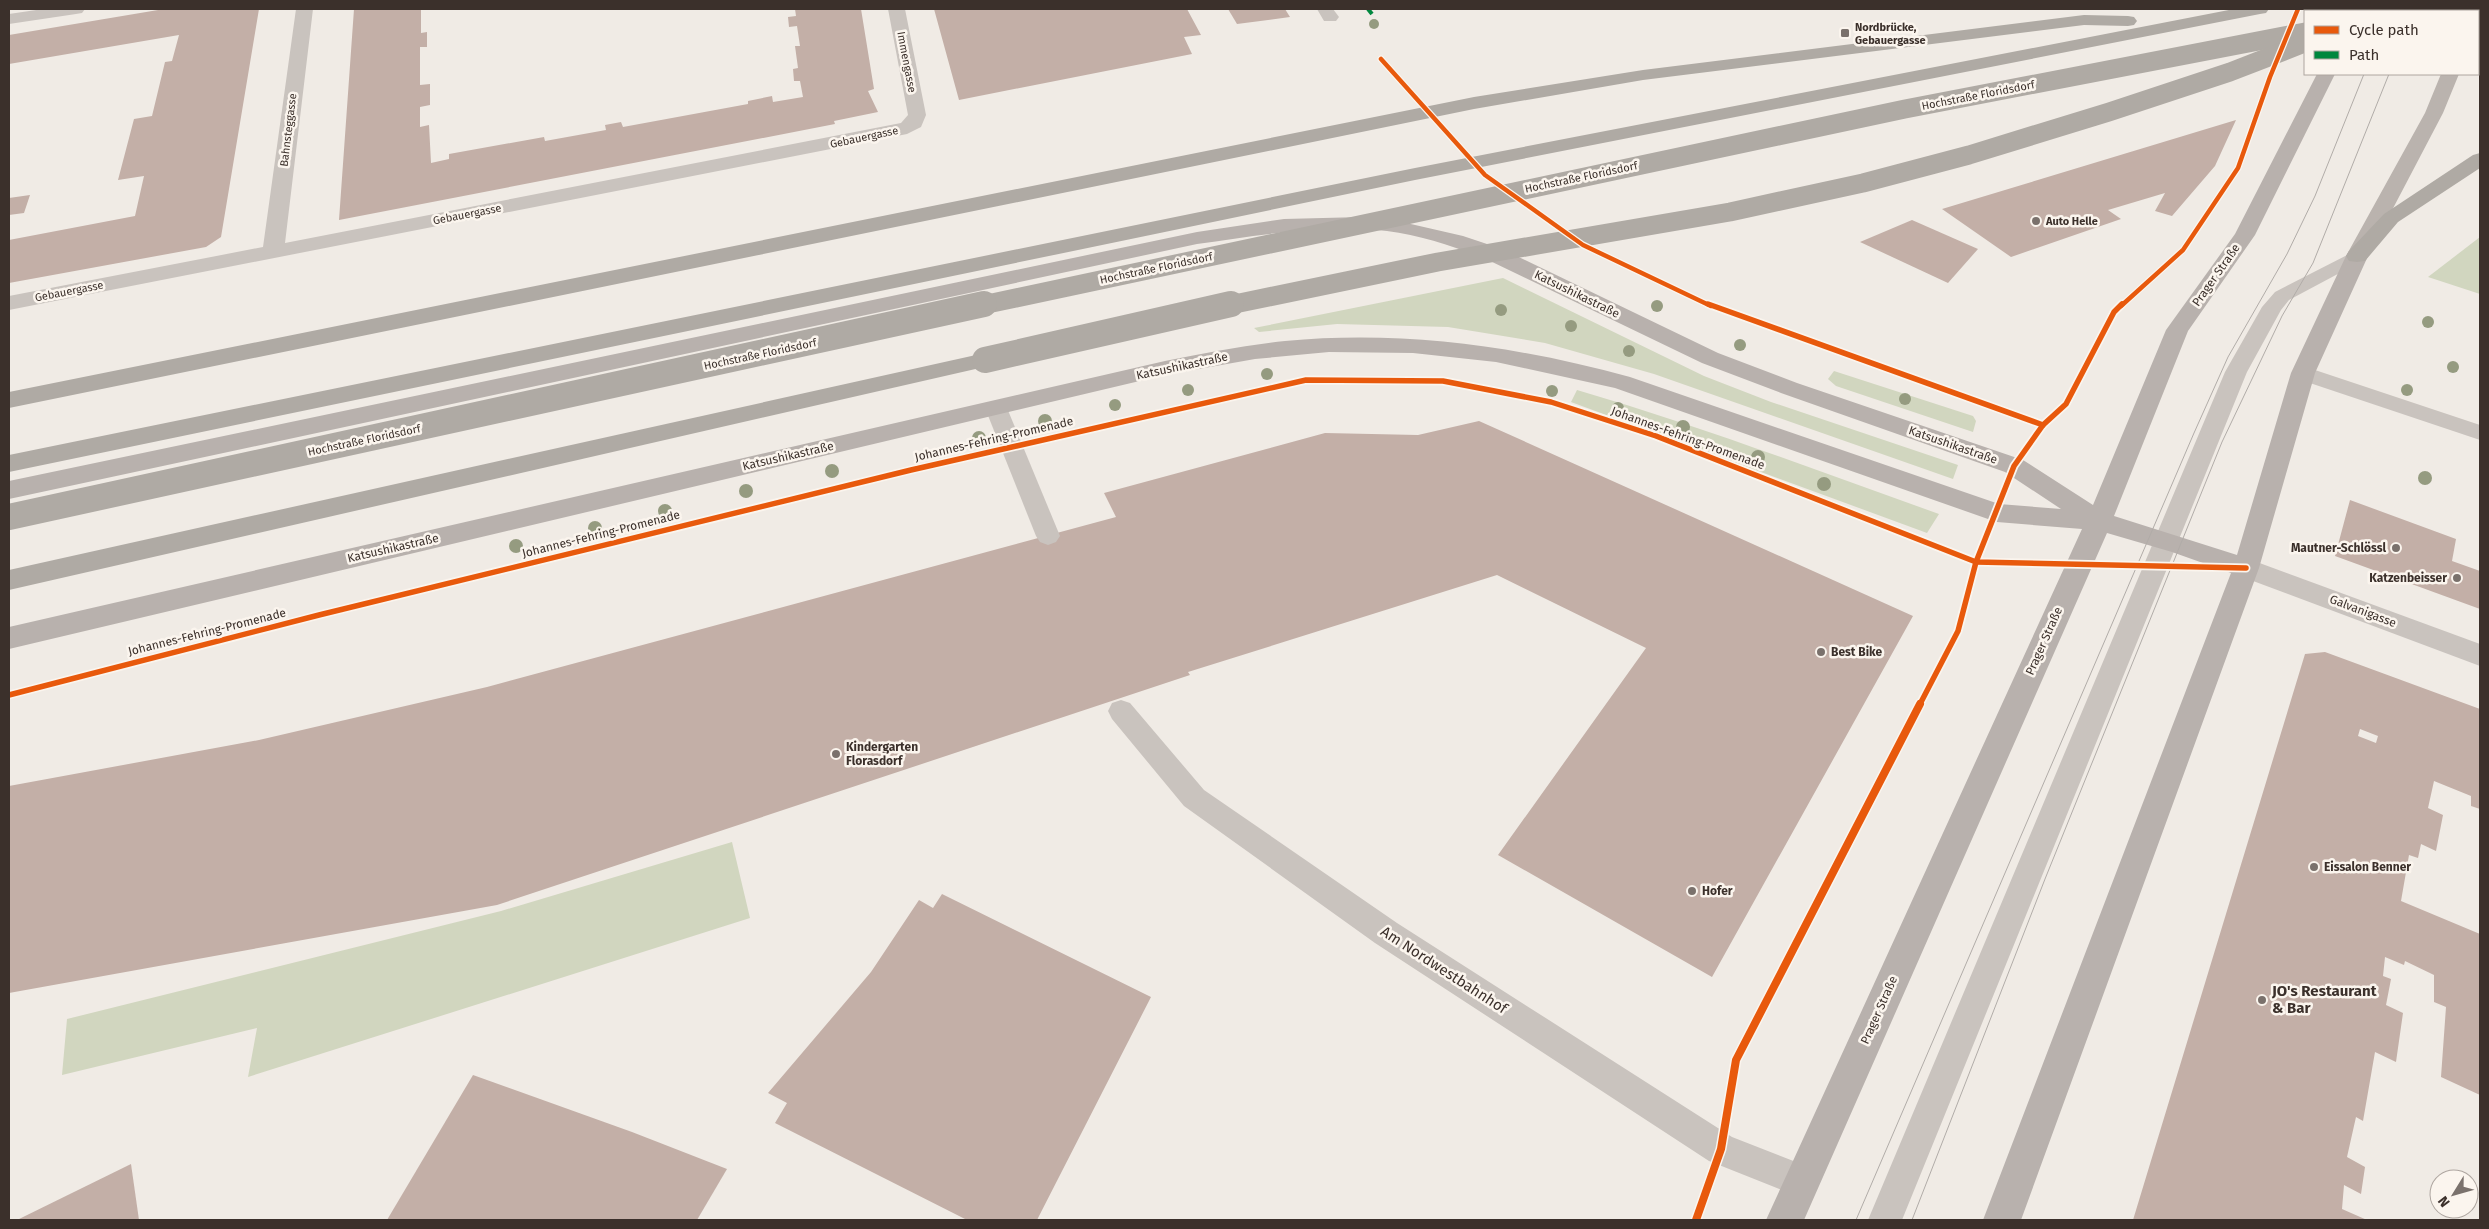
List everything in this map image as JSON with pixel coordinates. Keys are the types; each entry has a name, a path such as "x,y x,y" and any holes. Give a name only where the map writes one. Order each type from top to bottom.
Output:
{"highway":[{"path":"9,464 1239,209 1861,84 2260,9"},
{"path":"9,400 1474,103 1643,75 2084,20 2187,22"},
{"name":"Hochstraße Floridsdorf","path":"9,517 1263,244 1905,109 2304,32"},
{"path":"9,580 1296,290 1448,260 1740,210 1836,190 1910,172 2249,68 2304,43"},
{"path":"2357,256 2391,218 2480,160"}],"main road":[{"name":"Prager Straße","path":"1785,1220 2098,521 2177,330 2245,235 2281,168 2326,75"},
{"path":"2002,1220 2246,568 2303,373 2357,256 2434,113 2450,75"},
{"name":"Katsushikastraße","path":"9,490 1197,238 1284,225 1362,223 1426,232 1456,240 1494,254 1710,358 1789,388 2014,466 2098,521"},
{"name":"Katsushikastraße","path":"9,638 1165,368 1284,348 1390,343 1492,352 1560,366 1622,382 1997,513 2098,521"},
{"path":"2098,521 2166,540 2246,568"}],"street":[{"path":"9,20 76,9"},
{"name":"Bahnsteggasse","path":"272,251 304,9"},
{"name":"Immengasse","path":"896,9 917,115"},
{"name":"Gebauergasse","path":"9,303 896,132 914,123 917,115"},
{"name":"Galvanigasse","path":"2246,568 2480,655"}],"lane":[{"path":"1885,1220 2050,816 2236,372 2272,308 2282,296 2357,256"},
{"path":"2303,373 2480,433"},
{"path":"996,408 1048,536"},
{"name":"Am Nordwestbahnhof","path":"1121,711 1194,798 1386,933 1720,1149 1802,1181"}],"green space":[{"path":"2480,237 2480,294 2428,277"},
{"path":"1503,278 1704,376 1771,402 1958,465 1953,479 1654,374 1545,343 1448,327 1337,324 1259,332 1254,328"},
{"path":"1834,371 1973,416 1976,421 1973,432 1836,386 1828,379"},
{"path":"1577,390 1714,434 1939,514 1927,533 1571,402"},
{"path":"732,842 750,918 248,1077 257,1028 62,1075 67,1019 501,911"}],"building":[{"path":"164,9 259,9 221,237 206,247 9,283 9,240 135,216 144,176 118,180 134,119 152,116 165,62 172,61 179,35 9,64 9,35"},
{"path":"354,9 421,9 421,33 427,32 427,47 420,47 420,85 430,84 430,105 420,107 420,127 429,125 431,163 449,159 449,154 544,137 545,141 606,130 605,125 621,122 623,127 748,104 748,101 772,96 773,102 803,97 800,81 794,81 793,69 798,68 795,46 800,46 797,26 789,27 788,17 796,16 795,9 861,9 874,89 868,91 878,112 834,121 835,124 339,220"},
{"path":"934,9 1187,9 1201,35 1184,37 1192,54 959,100"},
{"path":"1228,9 1285,9 1290,17 1237,24"},
{"path":"2236,120 2215,166 2172,216 2155,211 2165,193 2108,210 2121,219 2011,257 1942,209"},
{"path":"30,195 24,213 9,215 9,198"},
{"path":"1912,220 1978,249 1948,283 1860,242"},
{"path":"1479,421 1913,616 1712,977 1498,855 1646,648 1497,575 1188,672 1190,675 497,905 9,993 9,786 259,740 487,687 1116,517 1104,493 1325,433 1418,435"},
{"name":"Mautner-Schlössl","path":"2350,500 2456,539 2452,561 2480,571 2480,609 2335,556"},
{"path":"2325,652 2480,709 2480,809 2471,806 2471,796 2434,781 2428,808 2443,815 2436,851 2421,844 2418,858 2409,855 2401,901 2480,934 2480,1095 2441,1077 2446,1007 2434,1002 2434,975 2405,961 2404,965 2385,957 2383,976 2391,979 2386,1005 2403,1013 2396,1062 2375,1052 2363,1121 2356,1117 2347,1157 2365,1167 2361,1194 2344,1185 2342,1209 2367,1220 2133,1220 2305,654","holes":["2360,729 2378,736 2376,743 2358,736"]},
{"path":"942,894 1151,997 1037,1220 967,1220 775,1123 787,1103 768,1093 871,972 919,900 933,908"},
{"path":"473,1075 632,1132 727,1169 697,1220 387,1220"},
{"path":"131,1164 139,1220 17,1220"}],"tram line":[{"path":"1856,1220 2194,433 2228,357 2287,254 2315,196 2364,75"},
{"path":"1912,1220 2045,879 2222,442 2282,316 2313,263 2389,75"}],"marked path":[{"path":"1368,9 1372,14"}],"cycle path":[{"path":"1696,1220 1721,1149 1736,1060 1958,631 1976,562 2014,466 2043,425 2066,404 2114,312 2183,250 2238,168 2270,77 2298,9"},
{"path":"1381,59 1485,175 1583,245 1704,303 2043,425"},
{"name":"Johannes-Fehring-Promenade","path":"9,695 319,615 911,470 1306,380 1443,381 1551,402 1656,436 1976,562 2246,568"}],"place":[{"name":"Nordbrücke, Gebauergasse","path":"1845,33"},
{"name":"Auto Helle","path":"2036,221"},
{"name":"Mautner-Schlössl","path":"2396,548"},
{"name":"Katzenbeisser","path":"2457,578"},
{"name":"Best Bike","path":"1821,652"},
{"name":"Kindergarten Florasdorf","path":"836,754"},
{"name":"Eissalon Benner","path":"2314,867"},
{"name":"Hofer","path":"1692,891"},
{"name":"JO's Restaurant & Bar","path":"2262,1000"}]}
